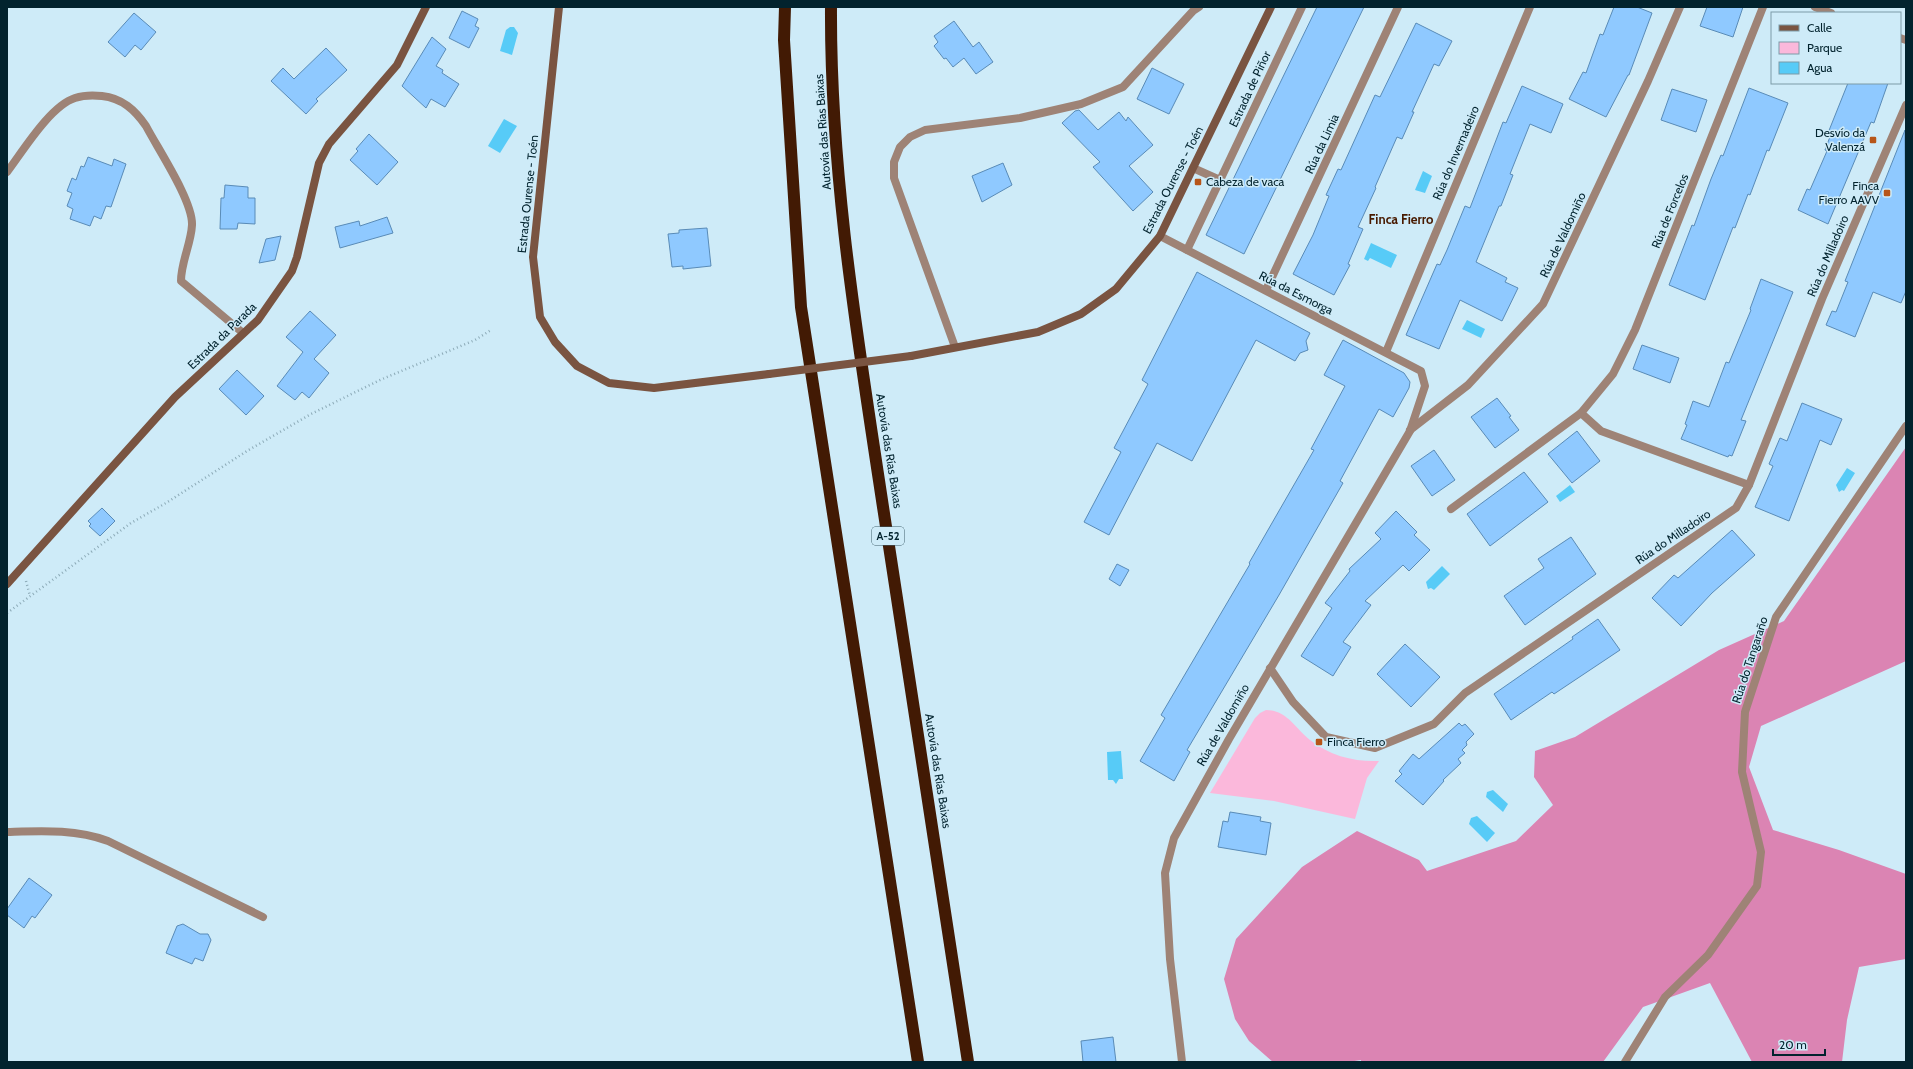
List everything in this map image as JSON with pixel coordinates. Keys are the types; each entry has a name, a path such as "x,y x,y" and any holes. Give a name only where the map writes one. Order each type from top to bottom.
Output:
{"highway":[{"path":"785,7 784,40 801,307 918,1062"},
{"name":"Autovía das Rías Baixas","path":"831,7 831,57 836,147 856,326 968,1062"}],"street":[{"name":"Estrada da Parada","path":"7,584 175,397 243,333 267,308 292,271 304,232 319,163 328,144 397,65 426,7"},
{"name":"Estrada Ourense - Toén","path":"559,7 533,256 540,317 555,342 577,366 609,383 654,388 911,356 1038,332 1081,314 1116,289 1160,236 1271,7"},
{"path":"955,347 894,178 894,162 900,147 910,137 925,130 1020,118 1081,104 1123,87 1193,11 1199,7"},
{"name":"Estrada de Piñor","path":"1187,250 1302,7"},
{"name":"Rúa da Limia","path":"1266,290 1398,7"},
{"name":"Rúa do Invernadeiro","path":"1386,352 1530,7"},
{"name":"Rúa de Valdomiño","path":"1410,431 1468,385 1543,304 1648,81 1680,7"},
{"name":"Rúa de Forcelos","path":"1450,509 1581,413 1613,374 1635,330 1763,7"},
{"path":"1815,7 1828,12"},
{"path":"7,172 50,116 59,107 74,98 91,95 108,96 125,103 137,113 146,126 191,211 191,235 181,272 181,281 243,333"},
{"name":"Rúa do Milladoiro","path":"1270,668 1293,702 1326,737 1374,748 1434,724 1465,693 1736,508 1749,485 1822,298 1906,105"},
{"path":"1193,168 1220,180"},
{"name":"Rúa da Esmorga","path":"1160,236 1421,371"},
{"name":"Rúa de Valdomiño","path":"1182,1062 1170,959 1165,874 1174,838 1270,668 1410,431 1425,386 1421,371"},
{"path":"1581,413 1601,431 1749,485"},
{"name":"Rúa do Tangaraño","path":"1625,1062 1665,997 1708,955 1756,886 1761,852 1742,772 1745,712 1747,705 1776,617 1906,426"},
{"path":"7,832 77,832 92,835 108,841 263,917"}],"path":[{"path":"7,613 131,523 166,503 246,451 311,414 380,380 475,340 491,330"}],"green space":[{"path":"1266,710 1280,713 1285,716 1310,740 1334,754 1352,759 1379,761 1367,778 1355,819 1274,801 1210,793 1255,718"}],"shaded area":[{"path":"1906,447 1906,661 1761,726 1749,767 1773,830 1839,850 1906,874 1906,959 1859,967 1847,1020 1842,1062 1752,1062 1710,983 1643,1007 1603,1062 1361,1062 1361,1060 1348,1062 1273,1062 1249,1041 1235,1019 1224,979 1236,939 1302,867 1357,831 1419,860 1427,871 1516,841 1553,805 1534,777 1535,751 1575,737 1719,650 1784,621"}],"water":[{"path":"510,27 514,27 518,33 512,55 500,51 506,30"},
{"path":"504,119 517,126 500,153 488,146"},
{"path":"1423,171 1432,176 1425,193 1415,190"},
{"path":"1371,243 1397,255 1391,268 1370,258 1368,261 1364,259"},
{"path":"1467,320 1485,329 1481,338 1462,329"},
{"path":"1847,468 1855,473 1844,491 1842,490 1839,492 1836,485"},
{"path":"1570,485 1575,492 1560,502 1556,496"},
{"path":"1442,566 1450,574 1434,590 1431,588 1428,589 1426,582"},
{"path":"1121,751 1123,779 1119,779 1116,784 1113,780 1108,780 1107,752"},
{"path":"1493,790 1508,804 1503,812 1486,797 1487,792"},
{"path":"1477,816 1495,833 1487,842 1469,824 1471,818"}],"building":[{"path":"1317,7 1364,7 1244,254 1206,235"},
{"path":"1614,7 1637,7 1652,13 1629,75 1606,117 1569,99 1583,72 1586,73 1600,34 1603,35"},
{"path":"1707,7 1743,7 1733,37 1700,26"},
{"path":"462,11 478,19 475,26 479,28 469,48 449,38"},
{"path":"134,13 156,32 141,50 135,45 125,57 108,42"},
{"path":"954,21 973,47 979,42 993,62 976,74 964,58 953,67 946,58 944,59 934,46 938,42 934,36"},
{"path":"1416,23 1452,41 1439,66 1434,64 1412,112 1414,112 1402,139 1397,137 1358,227 1363,229 1348,264 1350,265 1334,295 1293,274 1313,235 1329,196 1326,195 1338,169 1341,170 1375,95 1380,97"},
{"path":"432,37 446,49 436,66 443,70 442,73 459,84 445,107 431,99 426,108 402,86"},
{"path":"326,48 347,70 316,99 318,101 306,114 271,81 283,68 294,79"},
{"path":"1152,68 1184,84 1169,114 1137,99"},
{"path":"1848,84 1888,84 1874,123 1871,122 1828,224 1798,210 1807,189 1810,190 1827,151 1825,150 1831,134 1828,133"},
{"path":"1522,86 1563,104 1551,133 1530,124 1510,174 1513,175 1501,206 1499,206 1476,262 1507,278 1505,282 1518,288 1502,321 1460,300 1439,349 1406,335 1437,264 1440,265 1447,250 1465,206 1470,208 1503,122 1506,123"},
{"path":"1749,88 1788,103 1769,151 1767,150 1750,195 1748,194 1735,228 1733,227 1705,300 1669,285 1692,225 1694,226 1721,155 1723,156"},
{"path":"1672,89 1707,100 1696,132 1661,120"},
{"path":"1079,110 1098,130 1119,112 1126,121 1128,117 1153,145 1129,166 1153,192 1133,211 1093,167 1100,162 1062,123 1075,111"},
{"path":"1905,130 1906,291 1901,303 1873,292 1855,337 1826,325 1832,311 1836,312 1848,282 1845,281"},
{"path":"369,134 398,162 377,185 350,160 358,151 356,149"},
{"path":"88,157 112,166 114,159 126,164 111,207 106,206 101,219 94,216 90,226 70,219 73,209 67,206 72,193 67,191 72,178 76,180 81,166 84,167"},
{"path":"1003,163 1012,185 982,202 972,176"},
{"path":"225,185 248,187 248,198 255,198 255,224 238,223 237,229 220,229 221,198 224,198"},
{"path":"387,217 393,233 340,248 335,227 359,221 360,226"},
{"path":"707,228 711,266 683,269 683,266 672,267 668,234 679,233 679,230"},
{"path":"281,236 275,260 259,263 266,239"},
{"path":"1197,272 1310,333 1306,341 1308,350 1300,353 1295,361 1256,340 1192,461 1157,443 1109,535 1084,522 1121,452 1114,448 1148,384 1142,380"},
{"path":"1761,279 1793,292 1741,420 1746,421 1732,456 1729,455 1728,457 1681,439 1687,425 1685,424 1693,401 1709,407 1726,362 1729,363 1751,310 1750,309"},
{"path":"310,311 336,335 314,359 329,373 309,398 302,392 295,400 277,386 303,352 286,337"},
{"path":"1343,340 1404,373 1410,382 1409,388 1393,417 1379,409 1340,481 1343,483 1279,595 1187,750 1190,752 1174,781 1140,761 1165,718 1161,715 1250,564 1249,563 1314,450 1311,449 1345,386 1324,375"},
{"path":"1642,345 1679,358 1670,383 1633,369"},
{"path":"237,370 264,396 246,415 219,389"},
{"path":"1497,398 1511,416 1509,417 1519,430 1495,448 1471,417"},
{"path":"1802,403 1842,419 1831,445 1820,440 1789,521 1755,507 1773,466 1769,464 1780,438 1787,441"},
{"path":"1577,431 1600,461 1572,483 1548,454"},
{"path":"1434,450 1455,480 1432,496 1411,466"},
{"path":"1524,472 1548,502 1490,546 1467,514"},
{"path":"102,508 115,521 100,536 89,526 91,524 88,521"},
{"path":"1396,511 1417,532 1414,535 1430,550 1409,571 1403,565 1365,601 1371,605 1343,642 1351,647 1333,676 1301,656 1332,608 1325,603 1350,571 1349,569 1381,539 1375,533"},
{"path":"1732,530 1755,555 1712,593 1681,626 1652,598 1674,575 1678,578"},
{"path":"1571,537 1596,574 1525,625 1504,596 1544,568 1538,559"},
{"path":"1117,564 1129,570 1120,586 1109,579"},
{"path":"1598,619 1620,650 1554,694 1552,692 1511,720 1494,694 1573,639 1572,637"},
{"path":"1405,644 1440,677 1411,707 1377,674"},
{"path":"1459,723 1462,726 1465,724 1474,734 1466,742 1467,745 1462,750 1465,753 1458,759 1461,763 1443,780 1444,781 1423,805 1395,781 1402,774 1399,771 1413,754 1419,759"},
{"path":"1230,812 1261,817 1260,821 1271,823 1266,855 1218,847 1223,821 1228,822"},
{"path":"29,878 52,895 35,918 32,916 24,928 7,915 7,909"},
{"path":"183,924 200,934 208,934 211,940 203,961 195,958 192,964 166,953 177,926"},
{"path":"1113,1037 1116,1062 1083,1062 1081,1041"}],"place":[{"name":"Desvío da Valenzá","path":"1873,140"},
{"name":"Cabeza de vaca","path":"1198,182"},
{"name":"Finca Fierro AAVV","path":"1887,193"},
{"name":"Finca Fierro","path":"1319,742"}],"district":[{"name":"Finca Fierro","path":"1401,219"}]}
